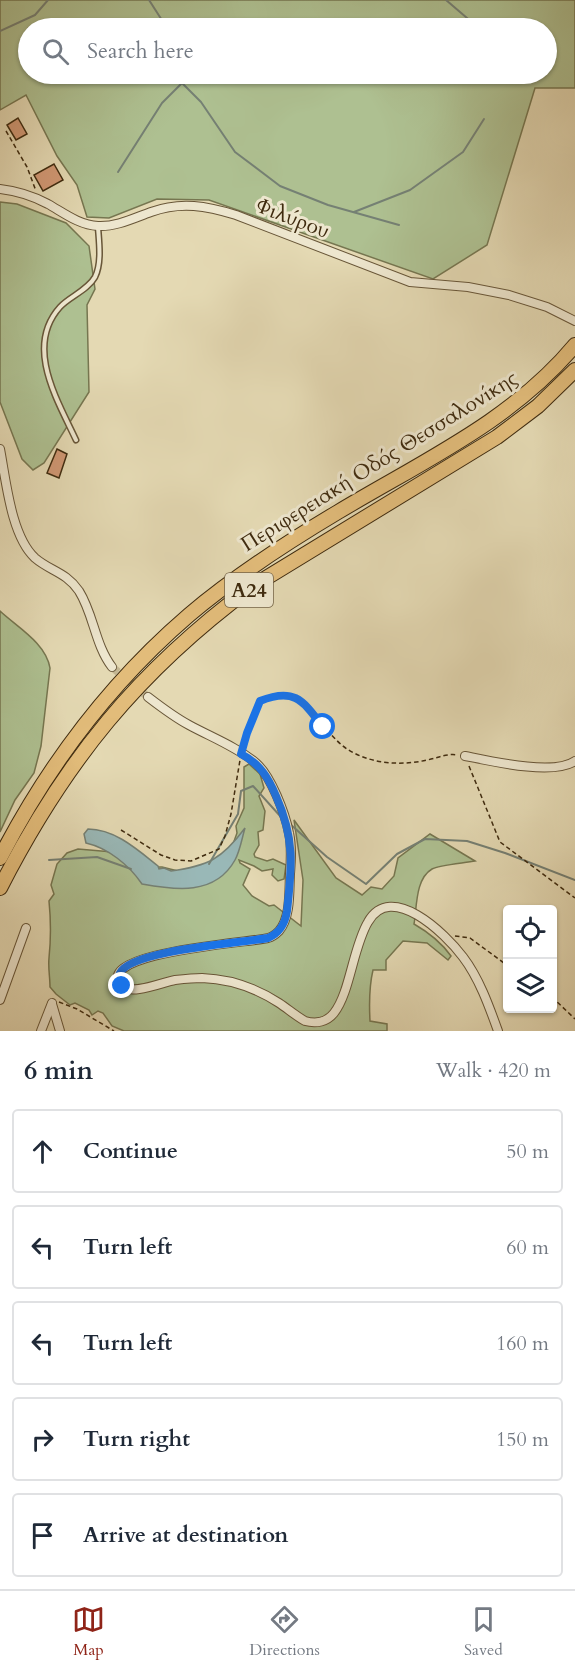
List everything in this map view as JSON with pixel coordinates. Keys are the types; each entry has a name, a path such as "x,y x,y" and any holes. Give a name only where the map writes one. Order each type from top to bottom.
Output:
{"highway":[{"name":"Περιφερειακή Οδός Θεσσαλονίκης","path":"0,858 41,785 80,732 136,666 175,628 221,589 256,564 510,408 551,373 575,345"},
{"name":"Περιφερειακή Οδός Θεσσαλονίκης","path":"0,888 43,810 80,754 120,706 168,657 253,586 496,437 538,406 575,370"}],"street":[{"name":"Φιλύρου","path":"0,189 35,198 78,222 98,226 113,225 169,207 186,205 205,207 236,215 410,282 494,292 520,298 575,321"},
{"path":"0,449 15,520 27,549 39,561 68,578 77,590 89,609 103,652 112,667"},
{"path":"148,697 170,714 241,754 262,770 278,800 290,833 290,884 286,918 279,932 268,938 179,950 140,960 127,966 120,973 119,980 122,986 135,990 180,980 205,978 223,980 256,990 300,1018 317,1023 328,1019 336,1009 368,922 379,910 392,906 402,908 426,921 464,958 477,981 498,1031"},
{"path":"465,756 540,768 560,767 575,760"},
{"path":"0,1000 26,928"},
{"path":"41,1031 52,1003"},
{"path":"52,1003 60,1031"}],"lane":[{"path":"76,440 47,373 45,342 53,315 69,298 95,277 99,251 98,226"}],"path":[{"path":"6,131 33,182 36,191 35,198"},
{"path":"121,830 160,855 175,860 191,861 219,849 231,814 241,754 247,733 260,701 276,694 295,697 309,708 323,727 347,748 366,758 390,763 410,763 451,753 465,756 500,842 575,898"},
{"path":"446,939 453,936 470,938 503,963"},
{"path":"52,1003 55,1001 64,1003 114,1031"},
{"path":"557,1002 575,1019"}],"green space":[{"path":"0,0 575,0 575,88 535,88 487,245 433,279 209,200 157,199 109,218 87,217 77,185 57,156 26,95 0,110"},
{"path":"0,202 17,204 66,223 89,246 95,289 87,305 89,392 44,463 33,470 22,459 0,402"},
{"path":"0,611 37,643 50,668 41,746 34,773 15,800 0,832"},
{"path":"249,764 260,774 264,788 259,796 265,811 263,830 258,832 259,845 254,854 255,857 267,861 273,859 286,865 284,879 278,881 272,875 273,869 262,871 239,860 250,869 243,885 252,896 269,906 274,905 301,926 303,880 294,820 336,878 362,895 371,887 382,889 394,876 398,858 430,834 475,861 432,869 422,880 420,887 414,924 443,946 451,956 448,960 427,943 403,941 386,960 386,970 373,970 370,1021 387,1024 387,1031 124,1031 112,1026 103,1013 98,1011 92,1015 89,1010 75,1003 70,1005 50,987 49,901 54,894 51,885 57,864 67,853 78,849 136,854 156,867 198,876 227,853 233,844 237,833 236,826 244,808 244,767"}],"water":[{"path":"245,828 240,849 227,872 217,880 205,885 181,889 142,884 117,858 86,843 84,834 88,829 117,836 134,847 159,869 164,868 171,871 195,867 213,859 229,847"}],"building":[{"path":"18,118 27,134 16,140 7,125"},
{"path":"54,164 63,180 43,191 34,175"},
{"path":"57,449 67,454 59,478 47,473"}],"waterway":[{"path":"28,18 35,15 48,0"},
{"path":"149,0 161,18"},
{"path":"446,0 467,18"},
{"path":"0,31 18,23"},
{"path":"118,172 162,103 181,84"},
{"path":"183,84 201,102 235,152 280,186 328,205 399,225"},
{"path":"354,212 410,190 463,152 484,119"},
{"path":"209,864 238,814 241,791 253,786 281,817"},
{"path":"290,824 327,857 366,884 397,854 425,839 467,841 575,880"},
{"path":"49,860 97,857 131,869"}],"tunnel":[{"path":"112,667 148,697"}],"route":[{"path":"122,986 119,980 120,973 131,963 179,950 268,938 279,932 287,911 291,861 290,833 270,782 257,764 241,754 260,701 276,694 295,697 309,708 323,727"}]}
